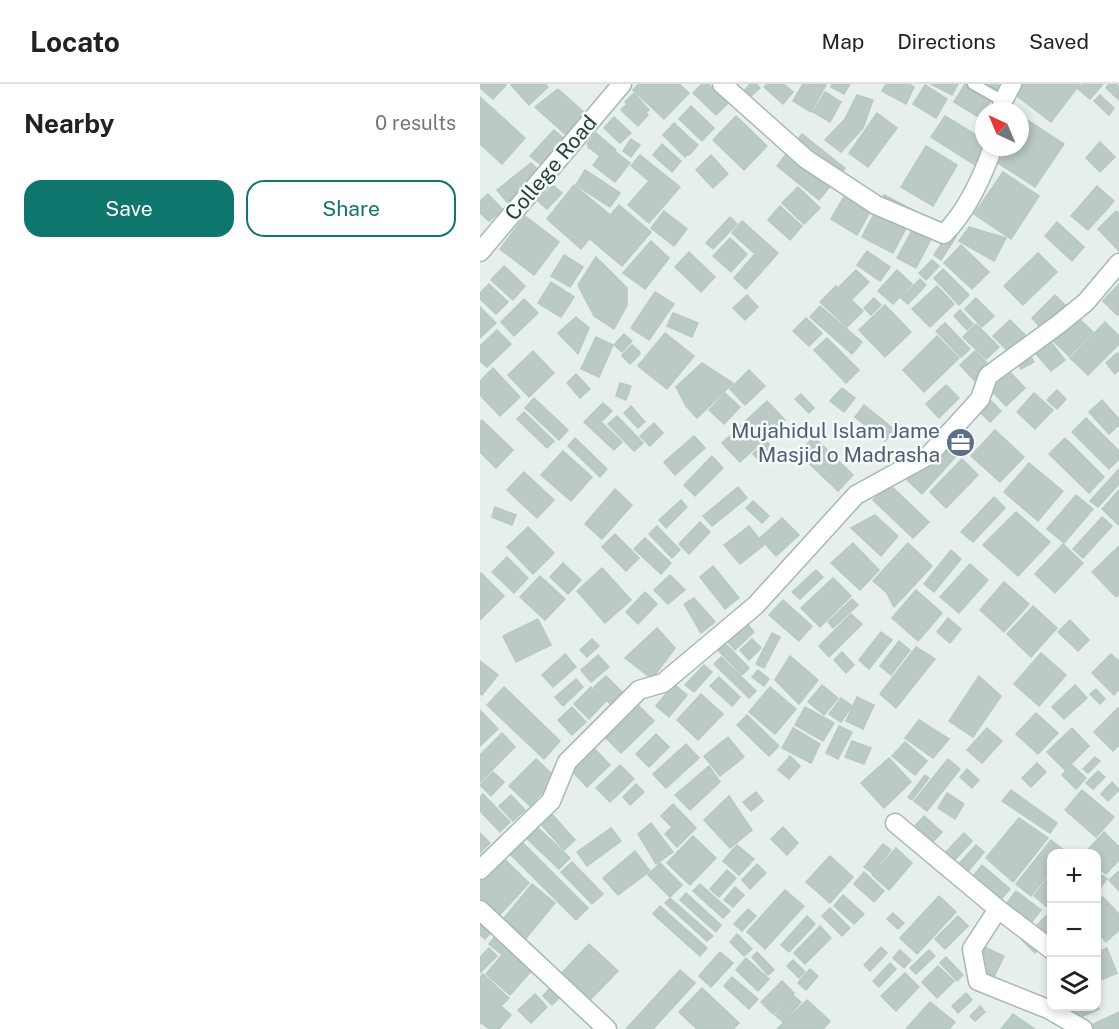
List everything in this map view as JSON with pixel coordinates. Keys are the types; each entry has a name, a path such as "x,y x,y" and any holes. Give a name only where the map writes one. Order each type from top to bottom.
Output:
{"street":[{"name":"College Road","path":"480,252 622,84"},
{"path":"722,84 806,159 876,205 944,234 957,221 986,168 990,156"},
{"path":"1004,102 1012,84"},
{"path":"480,870 551,801 567,762 639,690 663,683 756,605 856,495 929,455 980,399 988,376 1086,302 1119,263"},
{"path":"895,823 998,909 1047,946"},
{"path":"998,909 972,949 978,981 1048,1009 1080,1027"},
{"path":"480,910 607,1029"},
{"path":"1074,1011 1080,1027"}],"lane":[{"path":"973,84 997,102"}],"building":[{"path":"480,84 506,85 493,99 480,88"},
{"path":"512,84 545,84 548,87 529,105"},
{"path":"639,84 679,84 689,93 664,119 633,90"},
{"path":"702,84 708,84 728,103 716,115 693,93"},
{"path":"750,84 756,84 760,88 751,96 745,90"},
{"path":"767,84 784,84 793,92 783,104 764,87"},
{"path":"803,84 826,85 811,112 793,101"},
{"path":"832,84 850,84 844,94 831,87"},
{"path":"886,84 909,84 914,87 906,104 882,91"},
{"path":"931,84 958,84 952,95"},
{"path":"965,84 997,84 1000,86 990,102 975,102 975,115 954,102"},
{"path":"1013,84 1080,84 1051,122 1029,105 1029,102 1025,102 1009,90"},
{"path":"1083,84 1103,84 1090,99 1078,89"},
{"path":"1109,84 1116,84 1119,87 1119,100 1106,88"},
{"path":"925,85 947,99 936,118 913,104"},
{"path":"558,89 586,114 565,134 535,107"},
{"path":"825,92 841,102 830,122 813,112"},
{"path":"634,93 649,110 640,118 625,102"},
{"path":"857,95 873,100 863,128 841,152 825,140 845,119"},
{"path":"1100,95 1114,108 1109,115 1094,101"},
{"path":"480,97 525,138 502,164 480,144"},
{"path":"632,99 648,115 638,126 621,110"},
{"path":"691,106 714,128 702,141 679,119"},
{"path":"877,113 897,128 868,167 849,153"},
{"path":"736,116 767,146 744,170 713,140"},
{"path":"945,116 975,134 975,156 983,156 983,170 931,137"},
{"path":"614,117 631,133 620,143 604,128"},
{"path":"1029,121 1064,144 1035,187 998,163 1003,156 1029,156"},
{"path":"674,123 697,145 685,157 663,135"},
{"path":"678,128 698,145 689,155 670,139"},
{"path":"554,130 571,144 549,171 530,156"},
{"path":"596,133 616,150 607,161 587,144"},
{"path":"802,134 845,168 819,200 777,166"},
{"path":"597,138 630,163 615,182 593,165 600,156 588,147"},
{"path":"631,139 640,145 631,157 623,151"},
{"path":"1100,142 1115,157 1100,172 1086,158"},
{"path":"662,144 681,161 672,172 653,155"},
{"path":"926,146 957,165 933,206 901,187"},
{"path":"640,155 680,187 649,223 628,205 649,181 631,166"},
{"path":"711,155 728,174 713,188 696,170"},
{"path":"531,163 549,180 513,209 497,190"},
{"path":"585,170 620,193 610,207 576,185"},
{"path":"1003,172 1039,196 1011,239 974,214"},
{"path":"852,183 878,198 857,235 831,219"},
{"path":"553,185 562,193 547,209 538,201"},
{"path":"574,185 609,214 581,249 547,219"},
{"path":"1097,186 1114,201 1088,230 1071,216"},
{"path":"798,187 820,208 804,224 782,203"},
{"path":"488,194 503,210 489,221 480,213 480,201"},
{"path":"884,195 915,211 893,253 862,237"},
{"path":"619,205 651,232 622,266 590,239"},
{"path":"780,206 802,226 790,240 768,220"},
{"path":"664,211 687,229 674,246 651,228"},
{"path":"1116,211 1119,214 1119,251 1098,229"},
{"path":"525,216 559,242 534,275 500,249"},
{"path":"730,217 737,224 713,249 706,243"},
{"path":"742,221 778,253 746,289 734,278 755,254 732,233"},
{"path":"1057,222 1084,247 1072,261 1045,236"},
{"path":"916,223 934,233 916,268 897,258"},
{"path":"969,227 1006,238 994,261 959,241"},
{"path":"949,232 956,237 941,260 934,255"},
{"path":"730,238 747,254 731,272 713,256"},
{"path":"651,241 669,258 645,289 623,273"},
{"path":"961,245 989,272 972,289 944,263"},
{"path":"867,251 890,267 880,281 857,265"},
{"path":"689,252 715,277 701,292 675,267"},
{"path":"1038,253 1057,272 1023,305 1004,286"},
{"path":"564,255 583,267 570,287 551,276"},
{"path":"596,257 627,288 627,305 614,329 594,316 578,285"},
{"path":"932,260 939,266 926,280 919,273"},
{"path":"504,266 525,286 513,300 491,280"},
{"path":"943,269 969,295 959,305 934,278"},
{"path":"856,270 869,282 852,299 839,287"},
{"path":"897,270 912,284 893,304 878,291"},
{"path":"920,279 926,285 908,304 901,298"},
{"path":"551,282 569,294 556,314 538,303"},
{"path":"489,284 508,302 496,314 480,299 480,293"},
{"path":"1119,284 1119,314 1117,315 1103,301"},
{"path":"556,285 574,297 561,317 543,306"},
{"path":"836,286 863,311 847,327 820,302"},
{"path":"937,286 954,304 930,327 912,309"},
{"path":"655,292 674,304 649,340 631,328"},
{"path":"747,295 758,307 745,320 733,308"},
{"path":"1055,295 1067,307 1043,330 1032,318"},
{"path":"874,298 881,305 871,315 864,308"},
{"path":"976,298 994,316 982,327 965,309"},
{"path":"524,299 538,313 514,336 501,322"},
{"path":"885,305 911,332 885,357 859,330"},
{"path":"820,306 862,342 852,354 810,317"},
{"path":"480,307 496,323 480,338"},
{"path":"960,310 973,324 967,330 954,316"},
{"path":"673,313 698,323 692,337 667,326"},
{"path":"1073,313 1093,332 1069,356 1049,337"},
{"path":"576,317 589,328 578,354 558,333"},
{"path":"806,318 822,333 809,346 793,331"},
{"path":"1010,320 1026,336 1009,352 993,336"},
{"path":"1105,322 1119,336 1119,344 1088,375 1070,358"},
{"path":"945,323 970,349 961,357 936,331"},
{"path":"976,324 999,347 986,359 963,337"},
{"path":"497,330 511,344 487,367 480,361 480,346"},
{"path":"665,333 694,356 667,389 638,366"},
{"path":"624,334 632,341 622,352 614,345"},
{"path":"937,336 959,358 924,392 903,370"},
{"path":"596,337 613,345 599,377 581,369"},
{"path":"1047,337 1065,360 1051,371 1032,349"},
{"path":"827,338 859,370 846,383 814,350"},
{"path":"632,345 640,352 630,363 622,355"},
{"path":"632,346 640,354 630,364 622,356"},
{"path":"1027,349 1034,362 1021,369 1014,357"},
{"path":"533,351 554,373 529,397 508,375"},
{"path":"975,351 990,366 975,381 960,365"},
{"path":"1117,353 1119,370 1115,374 1106,363"},
{"path":"702,363 733,383 697,418 686,406 676,387"},
{"path":"1003,365 1025,388 1006,406 984,383"},
{"path":"493,368 520,397 500,416 480,395 480,381"},
{"path":"749,370 765,386 745,405 730,389"},
{"path":"576,374 590,389 580,398 567,383"},
{"path":"620,383 631,386 626,400 616,396"},
{"path":"946,385 959,398 939,418 926,404"},
{"path":"842,388 855,398 844,412 830,401"},
{"path":"1057,390 1066,399 1057,409 1047,400"},
{"path":"725,393 740,407 724,424 709,410"},
{"path":"1034,393 1053,410 1035,429 1017,412"},
{"path":"801,394 814,408 809,413 795,399"},
{"path":"985,395 1001,411 990,422 974,406"},
{"path":"534,398 568,430 559,440 525,408"},
{"path":"1102,400 1119,419 1119,425 1109,434 1089,412"},
{"path":"767,401 785,420 740,462 722,443"},
{"path":"603,403 612,411 601,422 622,442 614,450 584,422"},
{"path":"864,405 895,430 885,441 855,417"},
{"path":"631,406 645,422 638,428 624,413"},
{"path":"524,412 554,441 547,448 517,419"},
{"path":"617,416 643,443 634,451 608,424"},
{"path":"1086,418 1119,451 1119,459 1109,469 1072,432"},
{"path":"482,420 513,450 496,468 480,452 480,422"},
{"path":"654,423 663,433 650,446 640,436"},
{"path":"995,430 1024,457 1000,482 971,456"},
{"path":"694,436 705,448 675,475 664,462"},
{"path":"814,437 853,475 838,491 798,453"},
{"path":"575,438 607,469 600,477 568,446"},
{"path":"1065,438 1104,477 1089,493 1049,454"},
{"path":"766,441 775,450 762,463 753,454"},
{"path":"941,441 957,455 922,494 906,479"},
{"path":"563,451 592,477 571,501 541,475"},
{"path":"712,456 723,468 695,496 684,485"},
{"path":"962,459 978,475 946,508 930,492"},
{"path":"1029,463 1063,491 1038,521 1004,492"},
{"path":"1119,469 1119,484 1098,507 1090,501"},
{"path":"524,472 554,500 537,518 507,490"},
{"path":"889,484 929,522 913,538 873,500"},
{"path":"738,487 747,498 712,526 703,516"},
{"path":"615,489 632,505 602,539 585,524"},
{"path":"1119,490 1119,525 1102,509"},
{"path":"1076,495 1093,509 1064,543 1047,529"},
{"path":"994,497 1005,508 973,542 961,532"},
{"path":"681,500 687,507 666,528 659,520"},
{"path":"753,501 769,516 762,523 746,508"},
{"path":"495,507 516,515 512,525 492,517"},
{"path":"1016,512 1050,542 1018,576 983,545"},
{"path":"875,515 898,536 881,556 851,528"},
{"path":"1102,517 1112,526 1083,558 1073,549"},
{"path":"782,518 799,535 776,556 760,538"},
{"path":"700,522 710,532 689,554 679,544"},
{"path":"657,526 680,550 672,558 649,534"},
{"path":"749,526 764,545 740,564 724,545"},
{"path":"528,527 554,553 533,574 507,547"},
{"path":"615,534 639,558 626,571 602,547"},
{"path":"645,538 671,563 661,574 634,549"},
{"path":"853,543 879,570 860,590 831,563"},
{"path":"908,543 932,566 894,607 886,592 873,581"},
{"path":"1063,544 1083,563 1055,593 1035,574"},
{"path":"1119,546 1119,594 1116,597 1092,572"},
{"path":"951,550 961,559 934,592 924,584"},
{"path":"507,557 528,578 514,593 492,572"},
{"path":"563,563 581,580 568,594 550,577"},
{"path":"970,564 988,580 959,613 940,597"},
{"path":"713,566 739,598 725,609 700,577"},
{"path":"602,568 631,600 605,623 577,591"},
{"path":"816,570 823,577 800,599 792,592"},
{"path":"480,574 504,596 480,620"},
{"path":"670,575 685,590 668,604 654,590"},
{"path":"540,576 565,599 545,620 520,597"},
{"path":"833,578 851,596 820,627 801,608"},
{"path":"1004,582 1029,604 1004,632 980,610"},
{"path":"916,590 942,613 918,641 892,618"},
{"path":"645,592 657,604 638,624 626,612"},
{"path":"694,598 715,622 701,633 684,604"},
{"path":"852,599 858,605 833,628 828,622"},
{"path":"783,600 812,626 799,641 769,615"},
{"path":"1033,606 1057,628 1031,657 1007,634"},
{"path":"851,614 862,624 829,657 819,646"},
{"path":"948,618 961,629 950,643 937,632"},
{"path":"538,619 551,645 516,662 503,636"},
{"path":"744,620 754,632 735,650 723,636"},
{"path":"1070,620 1089,640 1078,651 1058,632"},
{"path":"657,628 675,648 652,679 625,658"},
{"path":"881,632 892,640 869,669 859,660"},
{"path":"772,633 780,637 764,668 756,664"},
{"path":"719,637 749,668 742,675 712,644"},
{"path":"592,639 599,646 587,657 580,650"},
{"path":"752,639 761,648 749,660 740,650"},
{"path":"899,641 910,650 891,675 880,666"},
{"path":"916,647 935,659 896,708 880,694"},
{"path":"842,652 854,665 846,673 834,660"},
{"path":"1041,653 1066,675 1039,706 1014,684"},
{"path":"565,654 576,667 553,687 542,675"},
{"path":"1111,654 1119,661 1119,689 1114,695 1092,673"},
{"path":"598,655 609,667 591,682 581,670"},
{"path":"790,656 818,680 799,704 775,680"},
{"path":"721,657 756,691 749,698 714,664"},
{"path":"480,661 498,675 482,695 480,694"},
{"path":"704,665 712,672 694,692 685,685"},
{"path":"758,670 769,679 764,686 752,677"},
{"path":"606,676 623,693 611,705 594,687"},
{"path":"979,676 1001,696 973,737 949,721"},
{"path":"719,677 740,697 732,706 710,686"},
{"path":"576,679 583,687 563,706 555,697"},
{"path":"674,684 687,695 669,717 656,706"},
{"path":"822,685 838,698 824,715 808,702"},
{"path":"1075,685 1087,698 1064,719 1052,707"},
{"path":"504,687 560,741 544,759 487,705"},
{"path":"591,687 606,701 589,719 574,704"},
{"path":"770,687 796,709 775,734 749,712"},
{"path":"1096,689 1105,699 1100,704 1090,694"},
{"path":"701,694 723,714 698,740 677,720"},
{"path":"857,697 874,705 863,729 846,721"},
{"path":"841,698 852,706 841,722 829,714"},
{"path":"639,706 654,721 621,753 606,738"},
{"path":"572,707 586,722 572,735 558,720"},
{"path":"805,707 834,723 823,741 795,725"},
{"path":"1118,708 1119,745 1113,751 1094,732"},
{"path":"480,710 498,729 480,746"},
{"path":"1036,713 1058,733 1038,754 1016,734"},
{"path":"747,715 779,746 769,756 737,725"},
{"path":"919,720 949,739 933,758 905,738"},
{"path":"839,726 852,732 838,759 826,753"},
{"path":"793,728 820,744 811,763 782,748"},
{"path":"987,728 1002,741 982,763 967,750"},
{"path":"1072,728 1089,746 1065,770 1047,752"},
{"path":"502,733 515,747 480,782 480,755"},
{"path":"656,734 669,747 649,767 636,754"},
{"path":"728,737 744,757 720,776 704,756"},
{"path":"852,741 871,748 864,764 845,757"},
{"path":"905,742 927,761 915,775 892,756"},
{"path":"589,743 610,765 587,787 566,765"},
{"path":"686,744 699,758 666,788 653,774"},
{"path":"790,756 800,766 789,779 778,770"},
{"path":"1095,757 1100,761 1088,773 1083,769"},
{"path":"889,758 911,782 884,808 861,783"},
{"path":"536,759 556,778 530,806 509,786"},
{"path":"948,759 960,769 927,811 914,801"},
{"path":"1037,763 1046,772 1031,787 1022,778"},
{"path":"620,765 634,779 610,802 596,788"},
{"path":"1072,765 1086,778 1076,789 1062,775"},
{"path":"709,766 720,782 690,810 675,795"},
{"path":"967,769 979,780 972,788 960,777"},
{"path":"1098,771 1105,777 1093,789 1086,783"},
{"path":"493,772 504,782 491,796 480,785"},
{"path":"925,775 929,778 912,800 908,797"},
{"path":"1112,782 1119,790 1108,801 1101,794"},
{"path":"636,784 644,792 630,805 623,797"},
{"path":"1011,790 1057,823 1050,833 1002,801"},
{"path":"1082,790 1114,817 1096,837 1065,810"},
{"path":"756,792 763,801 751,811 743,802"},
{"path":"947,793 964,804 955,819 938,808"},
{"path":"483,794 510,822 500,832 480,811 480,797"},
{"path":"511,795 525,810 513,821 499,806"},
{"path":"729,796 752,830 730,848 704,820"},
{"path":"673,804 696,828 677,847 665,834 672,827 661,816"},
{"path":"549,811 575,840 564,850 538,821"},
{"path":"924,816 942,832 920,856 902,840"},
{"path":"1019,818 1048,838 1013,882 986,858"},
{"path":"532,822 570,858 559,869 521,833"},
{"path":"651,823 673,852 656,864 638,834"},
{"path":"783,827 798,843 787,855 771,839"},
{"path":"611,828 621,841 587,866 577,852"},
{"path":"1104,832 1119,847 1119,860 1106,874 1101,870 1101,849 1089,849"},
{"path":"480,833 490,843 480,853"},
{"path":"964,833 972,841 953,862 944,854"},
{"path":"693,836 716,858 690,885 667,863"},
{"path":"517,837 588,908 576,920 505,849"},
{"path":"1051,840 1062,849 1047,849 1047,876 1031,896 1016,884"},
{"path":"883,844 891,850 872,873 864,867"},
{"path":"737,845 754,859 739,875 723,861"},
{"path":"976,845 984,852 966,874 957,866"},
{"path":"896,848 912,863 889,890 872,875"},
{"path":"635,851 650,871 618,895 603,878"},
{"path":"497,852 529,883 494,921 480,907 480,872"},
{"path":"830,856 853,877 830,903 806,882"},
{"path":"572,862 603,894 592,904 561,872"},
{"path":"660,863 682,885 670,897 648,875"},
{"path":"757,864 766,873 750,889 742,880"},
{"path":"982,865 1010,889 992,909 965,886"},
{"path":"727,870 736,878 719,897 710,889"},
{"path":"1119,871 1119,891 1109,880"},
{"path":"864,872 884,891 874,902 854,884"},
{"path":"1101,875 1107,879 1101,887"},
{"path":"1047,879 1047,907 1034,896"},
{"path":"532,884 555,903 522,943 499,924"},
{"path":"700,884 730,911 723,918 693,891"},
{"path":"735,887 744,895 733,907 724,900"},
{"path":"785,890 804,906 765,949 747,932"},
{"path":"1016,891 1041,910 1028,927 1003,908"},
{"path":"686,893 721,925 716,932 680,900"},
{"path":"843,895 864,914 854,924 834,906"},
{"path":"939,896 956,912 917,954 900,938"},
{"path":"1103,897 1119,914 1119,930 1106,942 1101,936 1101,899"},
{"path":"670,898 713,936 707,941 665,903"},
{"path":"660,906 707,948 700,956 653,914"},
{"path":"830,908 850,928 842,936 822,916"},
{"path":"748,909 756,916 742,931 734,924"},
{"path":"893,913 904,923 898,929 887,919"},
{"path":"1047,915 1047,942 1035,953 1022,940"},
{"path":"807,916 815,924 789,952 781,945"},
{"path":"958,916 968,926 945,949 935,939"},
{"path":"480,920 492,931 485,939 480,935"},
{"path":"820,926 831,938 805,964 794,953"},
{"path":"737,934 752,949 744,956 730,942"},
{"path":"496,935 534,968 510,995 486,974 502,955 489,944"},
{"path":"589,944 618,971 587,1003 559,976"},
{"path":"980,945 1004,956 993,979 969,968"},
{"path":"881,947 887,953 870,971 864,965"},
{"path":"489,948 497,956 480,973 480,957"},
{"path":"1107,948 1117,973 1101,980 1101,957 1101,951"},
{"path":"900,950 911,960 904,968 893,958"},
{"path":"929,950 935,956 916,974 910,968"},
{"path":"720,952 733,963 711,987 699,976"},
{"path":"757,952 774,970 768,975 752,957"},
{"path":"946,957 963,975 957,981 940,963"},
{"path":"746,958 769,979 758,991 736,970"},
{"path":"793,960 805,972 799,978 787,966"},
{"path":"890,963 896,969 879,987 873,981"},
{"path":"938,966 954,981 937,998 922,982"},
{"path":"810,969 818,976 806,990 798,983"},
{"path":"680,970 695,983 653,1029 626,1029"},
{"path":"905,973 919,987 896,1011 881,996"},
{"path":"483,974 509,998 501,1006 511,1015 499,1029 489,1029 482,1023 480,1024 480,977"},
{"path":"732,977 758,999 749,1009 724,986"},
{"path":"782,981 794,993 773,1014 761,1002"},
{"path":"550,988 559,998 552,1005 543,996"},
{"path":"702,988 739,1023 733,1029 697,1029 679,1012"},
{"path":"966,993 972,1000 958,1013 952,1006"},
{"path":"535,994 547,1007 531,1023 518,1010"},
{"path":"793,995 801,1002 783,1022 775,1015"},
{"path":"807,1000 830,1021 823,1029 777,1029"},
{"path":"930,1002 955,1022 949,1029 906,1029"},
{"path":"980,1006 985,1012 975,1021 970,1016"},
{"path":"1068,1011 1094,1011 1072,1021"},
{"path":"1119,1012 1119,1029 1083,1029"},
{"path":"1013,1014 1035,1029 1001,1029"}],"place":[{"name":"Mujahidul Islam Jame Masjid o Madrasha","path":"961,443"}]}
